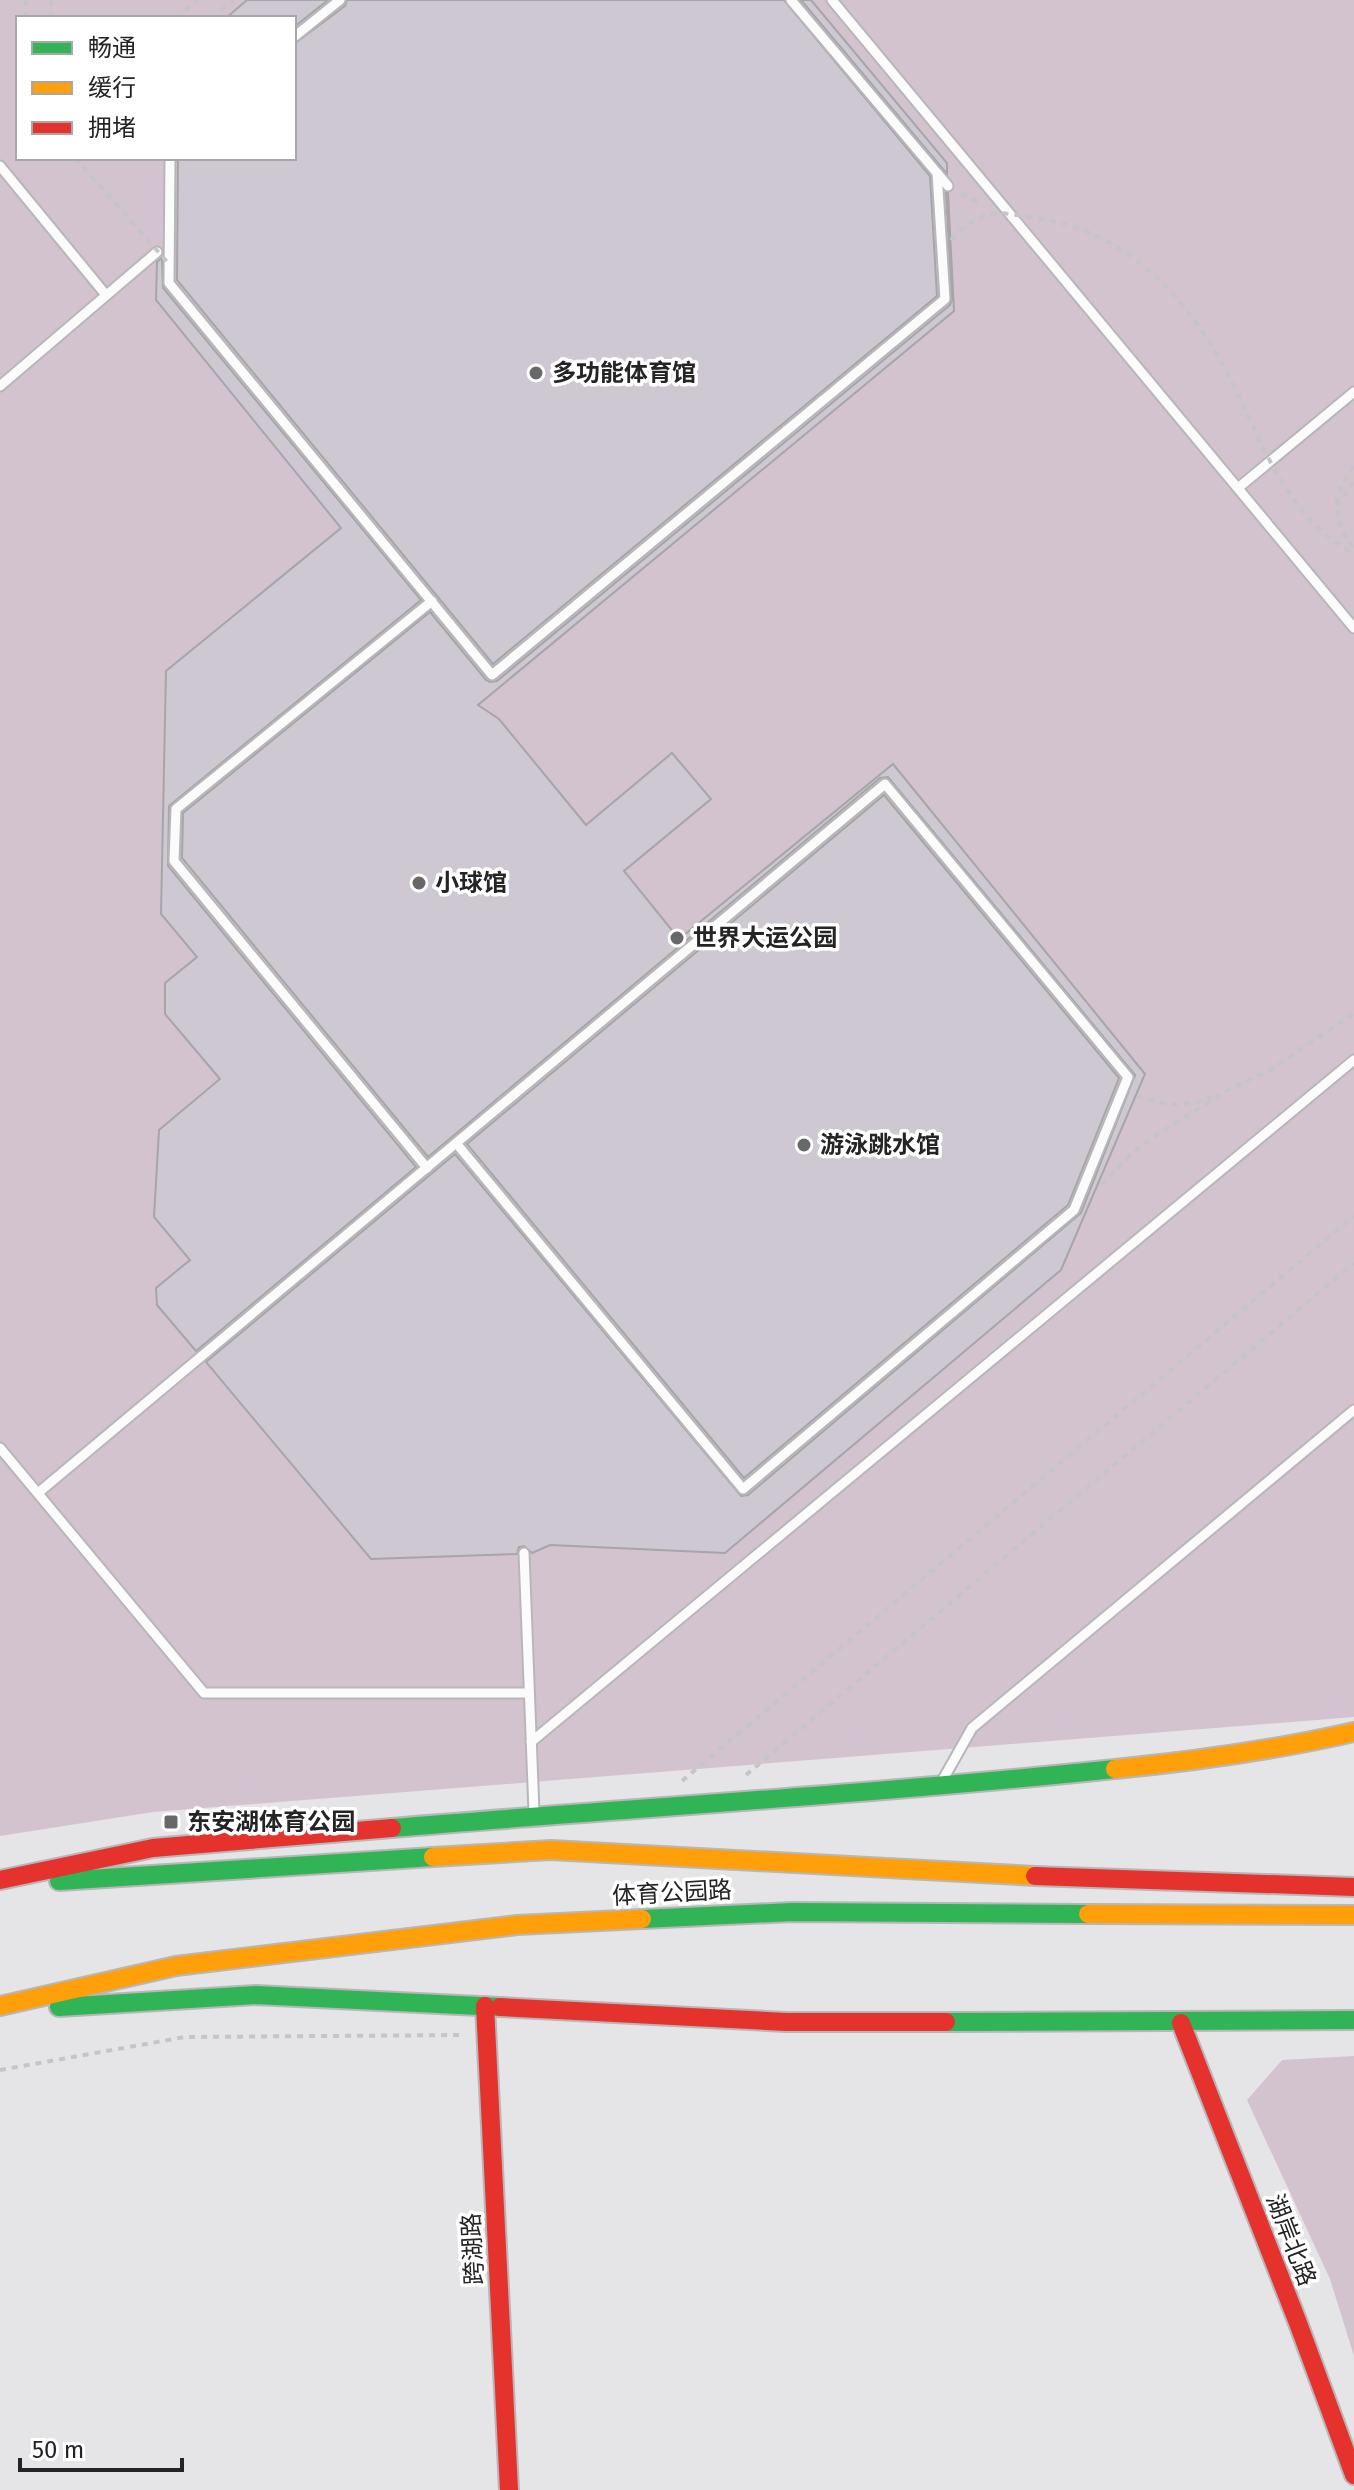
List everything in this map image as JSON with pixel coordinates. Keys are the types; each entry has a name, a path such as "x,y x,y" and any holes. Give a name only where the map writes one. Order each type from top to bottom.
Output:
{"street":[{"path":"0,1882 153,1848 652,1806 940,1786 1194,1761 1293,1746 1354,1732"},
{"name":"体育公园路","path":"0,1882 551,1850 933,1872 1354,1887"},
{"name":"体育公园路","path":"0,2006 176,1966 517,1925 792,1912 1354,1915"},
{"path":"0,2013 111,2002 256,1995 786,2022 1354,2020"},
{"name":"跨湖路","path":"485,2006 509,2490"},
{"name":"湖岸北路","path":"1181,2023 1354,2475"}],"lane":[{"path":"296,35 340,0"},
{"path":"791,0 948,186"},
{"path":"832,0 1354,628"},
{"path":"170,160 169,283 492,675 945,299 937,173"},
{"path":"0,166 106,295"},
{"path":"0,386 157,252"},
{"path":"1238,488 1354,392"},
{"path":"427,1168 174,861 176,809 432,601"},
{"path":"38,1493 427,1168 456,1143 885,784 1128,1077 1074,1210 743,1489 456,1143"},
{"path":"531,1742 1354,1060"},
{"path":"940,1786 972,1728 1354,1410"},
{"path":"0,1448 204,1693 529,1693"},
{"path":"524,1553 534,1816"}],"path":[{"path":"178,16 198,0"},
{"path":"214,16 234,0"},
{"path":"77,160 169,264"},
{"path":"948,186 1002,213"},
{"path":"951,240 962,228 977,219 1002,213 1070,226 1104,240 1141,265 1193,319 1217,352 1263,452 1297,505 1316,527 1354,552"},
{"path":"1354,466 1343,481 1337,522 1354,552"},
{"path":"1337,506 1354,482"},
{"path":"1135,1096 1152,1102 1197,1104 1270,1070 1354,1013"},
{"path":"1094,1192 1131,1154 1230,1089"},
{"path":"652,1806 1354,1216"},
{"path":"714,1803 1354,1263"},
{"path":"0,2070 185,2037 486,2034"}],"shaded area":[{"name":"世界大运公园","path":"0,0 1354,0 1354,1717 153,1812 0,1836"},
{"path":"1354,2056 1354,2356 1330,2279 1247,2100 1282,2060"}],"building":[{"path":"247,0 328,0 296,25 296,16 228,16"},
{"path":"347,0 784,0 930,176 937,296 493,664 177,280 178,160 296,160 296,43 345,6"},
{"path":"801,0 811,0 947,163 947,174"},
{"path":"946,193 954,311 478,705 499,719 586,825 672,753 711,799 624,871 679,939 893,764 1145,1074 1061,1270 725,1553 550,1545 532,1553 524,1546 519,1547 517,1554 371,1559 206,1362 455,1154 741,1496 748,1495 1081,1213 1135,1075 888,777 880,778 428,1157 182,858 183,813 430,612 486,680 497,681 950,305"},
{"path":"162,258 163,288 421,600 169,806 168,866 416,1167 196,1351 157,1305 156,1288 190,1260 154,1217 159,1130 220,1079 165,1014 165,983 197,957 161,914 166,671 341,528 156,300 157,262"},
{"name":"游泳跳水馆","path":"884,795 1119,1078 1068,1205 744,1478 467,1144"}],"traffic: fast":[{"path":"392,1828 1115,1769"},
{"path":"59,1881 433,1857"},
{"path":"642,1919 792,1912 1088,1914"},
{"path":"59,2007 256,1995 500,2007"},
{"path":"946,2022 1354,2020"}],"traffic: slow":[{"path":"1115,1769 1235,1754 1354,1732"},
{"path":"433,1857 551,1850 1035,1876"},
{"path":"1088,1914 1354,1915"},
{"path":"0,2006 176,1966 517,1925 642,1919"}],"traffic: jam":[{"path":"0,1880 153,1848 392,1828"},
{"path":"1035,1876 1354,1887"},
{"path":"485,2006 509,2490"},
{"path":"500,2007 786,2022 946,2022"},
{"path":"1181,2023 1354,2475"}],"place":[{"name":"多功能体育馆","path":"536,373"},
{"name":"小球馆","path":"419,883"},
{"name":"世界大运公园","path":"677,938"},
{"name":"游泳跳水馆","path":"804,1145"},
{"name":"东安湖体育公园","path":"171,1822"}]}
